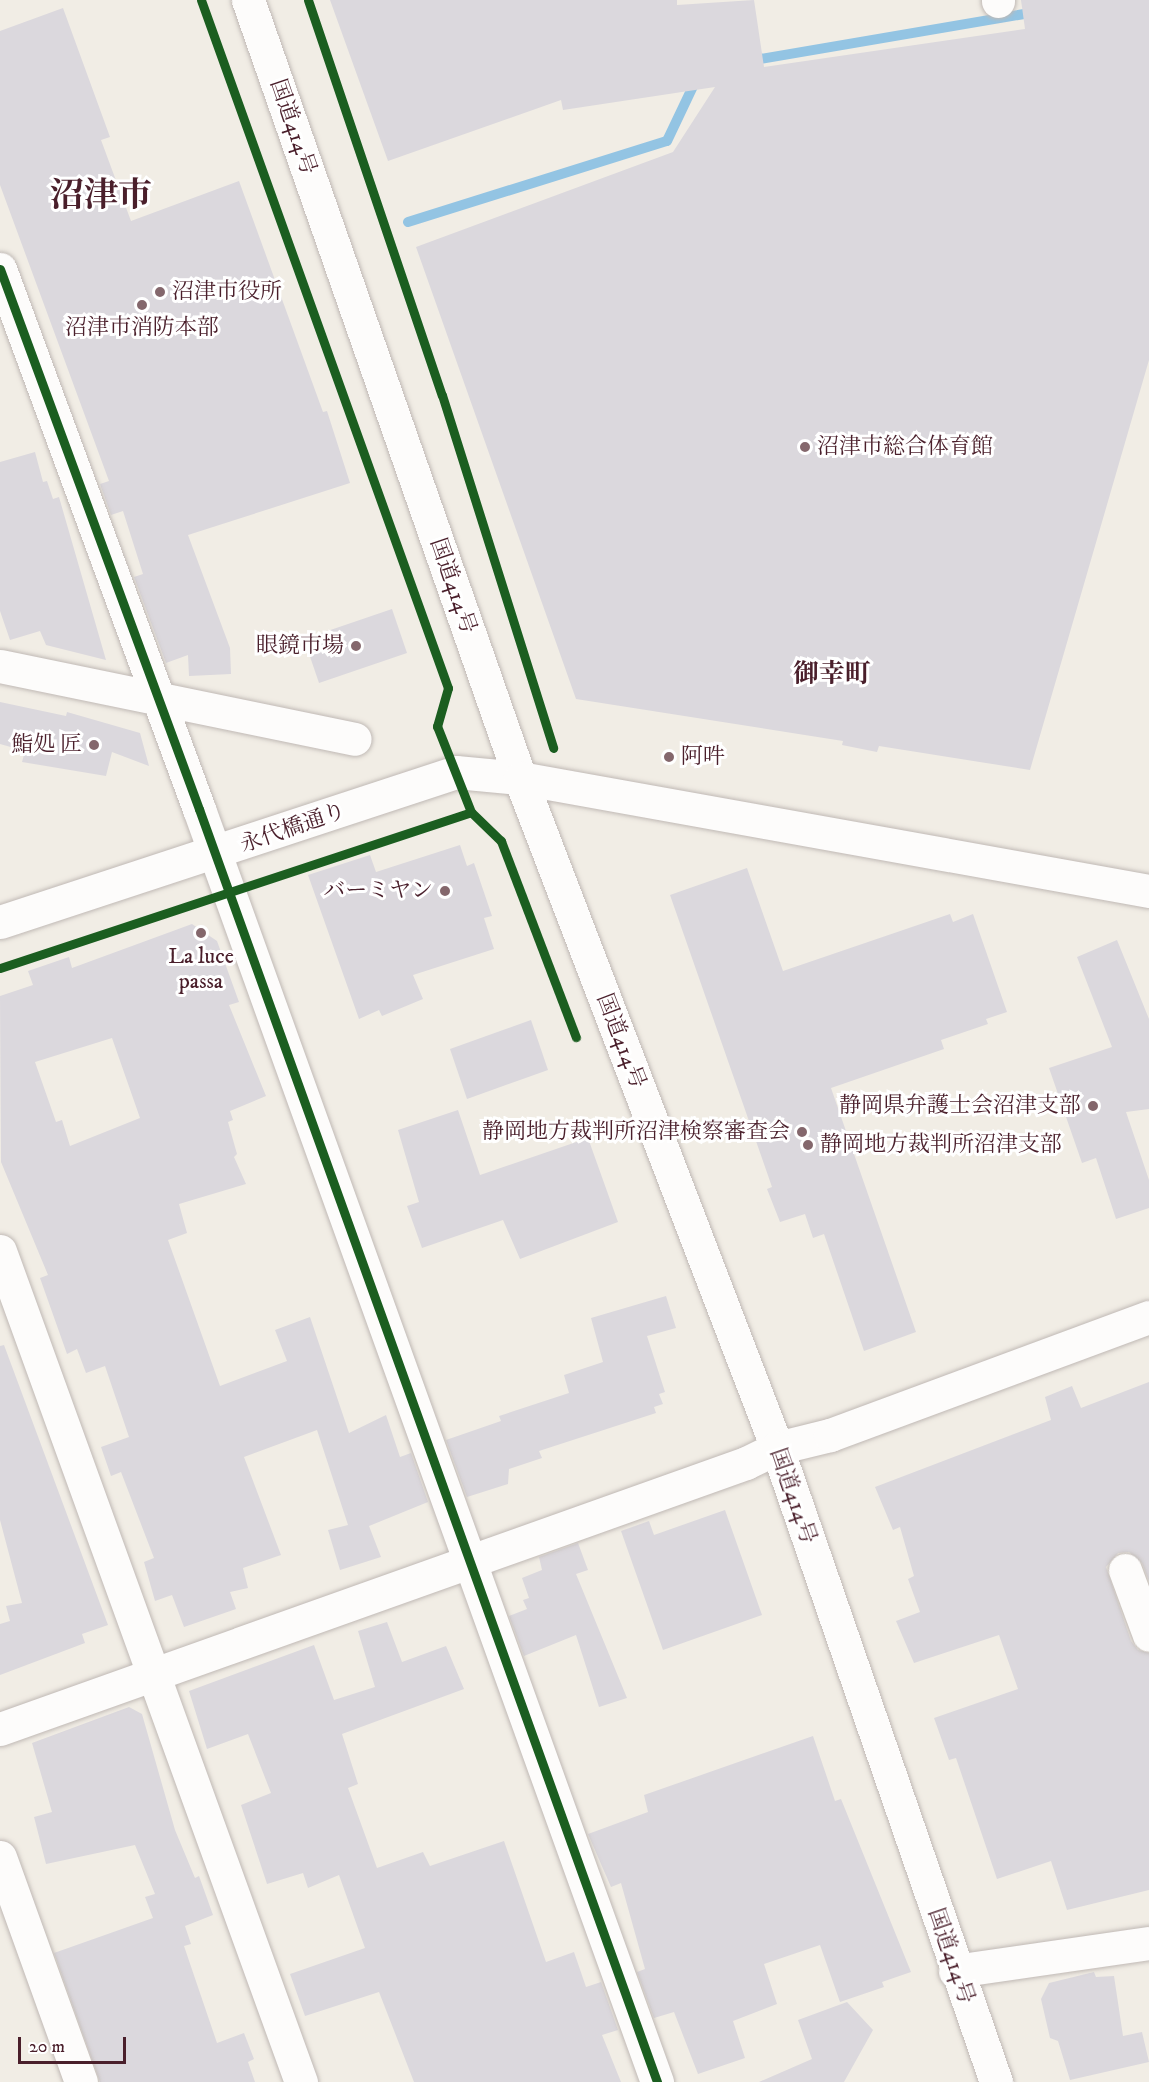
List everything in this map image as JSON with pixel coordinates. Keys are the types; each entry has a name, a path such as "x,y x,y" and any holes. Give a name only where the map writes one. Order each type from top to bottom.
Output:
{"main road":[{"name":"国道414号","path":"248,0 520,778 777,1448 955,1971 996,2082"},
{"path":"0,269 215,855 657,2082"},
{"path":"0,666 355,739"},
{"name":"永代橋通り","path":"0,922 215,855 456,772 520,778 1149,891"},
{"path":"0,1251 301,2082"},
{"path":"0,1729 468,1560 746,1463 777,1448 830,1435 1149,1317"},
{"path":"1125,1570 1149,1635"},
{"path":"0,1857 81,2082"},
{"path":"955,1971 1149,1943"}],"building":[{"name":"沼津市総合体育館","path":"330,0 677,0 677,5 754,0 764,67 1025,29 1021,0 1149,0 1149,360 1030,770 879,746 877,752 842,745 843,741 576,699 416,247 673,152 715,87 563,110 561,100 388,161"},
{"name":"沼津市役所","path":"63,8 110,137 101,140 131,221 239,181 323,412 327,411 350,483 188,535 230,648 231,674 189,676 188,655 166,663 134,577 143,574 123,511 111,515 100,484 109,481 0,185 0,31"},
{"path":"35,452 43,482 47,481 53,499 59,497 106,660 46,645 40,631 10,640 0,611 0,462"},
{"name":"眼鏡市場","path":"392,609 407,653 319,683 304,639"},
{"path":"0,702 66,716 67,712 140,733 149,766 112,752 106,776 22,762 25,751 0,744"},
{"path":"460,845 467,866 474,863 492,916 484,918 494,949 413,975 423,999 382,1016 379,1010 359,1019 308,875 370,855 376,872"},
{"path":"747,868 783,971 950,914 953,922 973,914 1007,1012 986,1019 988,1024 941,1040 944,1049 831,1088 916,1332 864,1351 824,1234 813,1238 805,1214 780,1222 767,1189 772,1187 670,895"},
{"path":"192,924 217,941 239,1002 229,1005 266,1096 230,1111 233,1120 228,1122 237,1154 234,1157 246,1184 179,1204 187,1233 168,1240 220,1386 287,1361 275,1330 310,1317 349,1433 386,1415 400,1457 411,1453 428,1502 369,1526 381,1557 340,1570 328,1530 348,1525 317,1430 244,1457 281,1555 243,1568 248,1588 230,1592 236,1609 184,1627 172,1595 155,1601 144,1562 154,1558 121,1472 111,1476 101,1447 129,1437 105,1366 86,1373 77,1349 67,1354 40,1278 48,1275 1,1162 0,996 33,985 28,971 69,957 72,968","holes":["112,1038 140,1118 70,1146 62,1120 56,1122 35,1062"]},
{"path":"1117,940 1149,1019 1149,1109 1126,1112 1149,1180 1149,1208 1116,1219 1096,1158 1082,1163 1049,1068 1112,1047 1077,957"},
{"path":"531,1020 548,1070 467,1099 450,1049"},
{"path":"458,1110 480,1175 588,1138 618,1222 520,1259 503,1220 422,1248 407,1206 419,1202 398,1130"},
{"path":"666,1296 676,1328 647,1336 665,1392 659,1394 663,1404 654,1407 656,1413 539,1451 542,1458 509,1469 508,1484 467,1497 446,1440 501,1421 499,1416 569,1393 564,1375 603,1362 591,1318"},
{"path":"4,1345 108,1625 82,1634 85,1643 0,1675 0,1624 10,1621 6,1606 22,1603 0,1520 0,1346"},
{"path":"1149,1382 1149,1581 1142,1563 1129,1552 1118,1553 1106,1567 1131,1641 1138,1650 1149,1653 1149,1890 1067,1910 1051,1861 997,1879 956,1758 949,1760 934,1718 1018,1689 999,1635 914,1663 896,1621 920,1612 908,1579 914,1576 900,1527 893,1530 875,1487 1051,1420 1045,1397 1072,1386 1081,1408"},
{"path":"725,1510 762,1615 663,1650 621,1531 649,1521 654,1535"},
{"path":"578,1543 588,1570 576,1574 627,1698 599,1707 576,1635 524,1656 509,1616 527,1609 523,1600 529,1598 522,1578 542,1570 539,1557"},
{"path":"387,1622 402,1662 446,1646 464,1689 342,1734 358,1784 348,1788 377,1868 423,1852 430,1866 504,1841 546,1962 574,1952 586,1987 601,1982 618,2030 602,2035 621,2082 414,2082 379,1992 305,2016 290,1974 365,1948 339,1875 308,1888 303,1873 267,1884 241,1805 271,1793 248,1734 207,1749 189,1691 314,1645 334,1700 375,1687 358,1631"},
{"path":"129,1707 142,1714 175,1830 195,1878 199,1876 213,1915 185,1926 191,1944 184,1946 217,2043 244,2033 254,2059 248,2062 255,2082 100,2082 54,1953 153,1918 145,1897 155,1894 135,1845 46,1864 34,1817 52,1812 32,1743"},
{"path":"813,1736 835,1801 841,1799 911,1972 882,1982 884,1987 840,2002 820,1945 764,1964 777,2004 733,2021 745,2058 698,2074 674,2012 654,2018 637,1972 645,1969 621,1883 611,1887 588,1834 648,1812 644,1795"},
{"path":"1094,1972 1096,1977 1114,1976 1123,2036 1142,2032 1149,2062 1070,2080 1058,2041 1050,2038 1041,1999 1049,1983"},
{"path":"847,2002 873,2030 844,2082 759,2082 812,2059 798,2020"}],"waterway":[{"path":"749,61 1036,12"},
{"path":"408,222 667,141 696,80"}],"cycle path":[{"path":"201,0 448,688 437,726 471,812 501,841 576,1037"},
{"path":"308,0 442,395 553,748"},
{"path":"0,269 199,809 657,2082"},
{"path":"0,968 471,812"}],"place":[{"name":"沼津市役所","path":"160,292"},
{"name":"沼津市消防本部","path":"142,305"},
{"name":"沼津市総合体育館","path":"805,447"},
{"name":"眼鏡市場","path":"356,646"},
{"name":"鮨処 匠","path":"94,745"},
{"name":"阿吽","path":"669,757"},
{"name":"バーミヤン","path":"445,891"},
{"name":"La luce passa","path":"201,933"},
{"name":"静岡県弁護士会沼津支部","path":"1093,1106"},
{"name":"静岡地方裁判所沼津検察審査会","path":"802,1132"},
{"name":"静岡地方裁判所沼津支部","path":"808,1145"}],"district":[{"name":"沼津市","path":"101,197"},
{"name":"御幸町","path":"832,675"}]}
